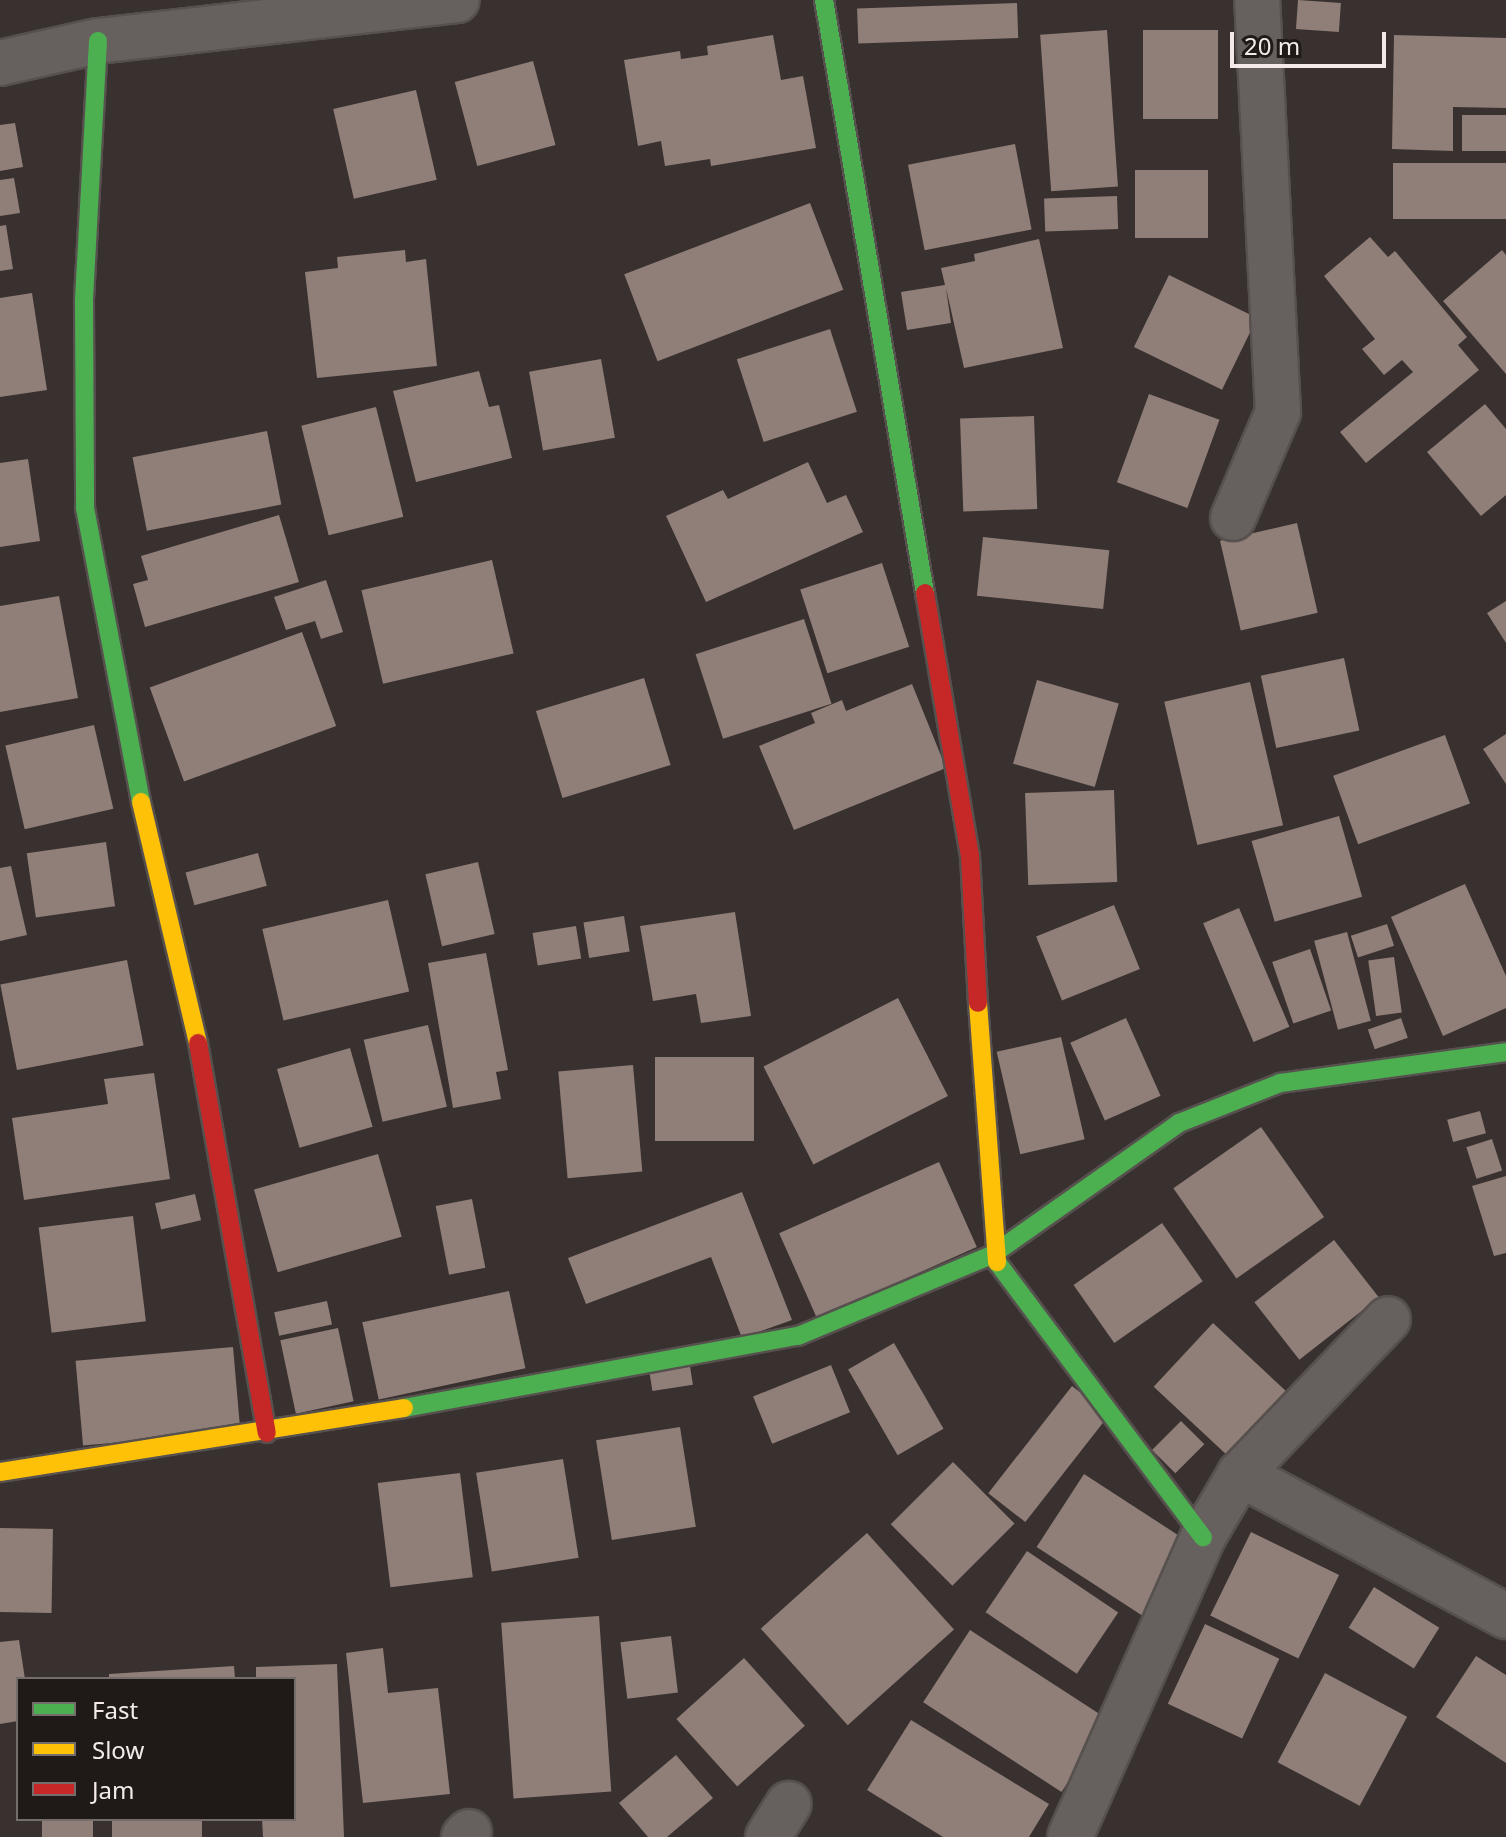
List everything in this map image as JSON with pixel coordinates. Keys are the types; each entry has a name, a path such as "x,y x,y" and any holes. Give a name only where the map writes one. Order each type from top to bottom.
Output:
{"street":[{"path":"0,63 98,41 457,0"},
{"path":"824,0 970,856 992,1255 1203,1537"},
{"path":"1233,518 1278,412 1257,0"},
{"path":"98,41 84,302 85,508 153,865 212,1098 267,1433"},
{"path":"0,1472 267,1433 798,1336 992,1255 1179,1123 1280,1083 1506,1052"},
{"path":"1070,1837 1203,1537 1240,1474 1388,1319"},
{"path":"1240,1474 1506,1616"}],"building":[{"path":"1298,0 1341,3 1339,32 1296,29"},
{"path":"1017,3 1018,38 858,44 857,9"},
{"path":"1107,30 1118,187 1051,191 1040,35"},
{"path":"1143,30 1218,30 1218,119 1143,119"},
{"path":"773,35 781,80 803,76 816,148 711,166 710,159 665,166 661,141 638,146 624,60 680,51 681,59 708,55 707,46"},
{"path":"1394,35 1506,38 1506,108 1453,107 1453,151 1392,149"},
{"path":"533,61 556,145 477,166 455,82"},
{"path":"416,90 437,180 354,199 333,109"},
{"path":"1462,115 1506,115 1506,151 1462,151"},
{"path":"15,123 23,167 0,171 0,125"},
{"path":"1015,144 1032,229 925,250 908,165"},
{"path":"1393,163 1506,163 1506,219 1393,219"},
{"path":"1135,170 1208,170 1208,238 1135,238"},
{"path":"14,178 20,213 0,216 0,180"},
{"path":"1117,196 1118,229 1045,232 1044,199"},
{"path":"810,203 843,290 658,361 624,274"},
{"path":"6,225 13,269 0,271 0,226"},
{"path":"1370,237 1388,257 1395,251 1467,337 1458,345 1479,370 1366,463 1340,432 1413,372 1402,360 1384,375 1362,349 1375,339 1324,276"},
{"path":"1039,239 1063,348 964,368 946,288 951,323 907,330 901,292 945,285 941,268 975,261 974,254"},
{"path":"405,250 406,262 426,259 437,366 317,378 305,272 338,268 337,257"},
{"path":"1502,250 1506,255 1506,374 1443,301"},
{"path":"1169,275 1257,318 1222,390 1134,347"},
{"path":"32,293 47,390 0,397 0,298"},
{"path":"830,329 857,412 764,442 737,359"},
{"path":"601,359 615,438 543,450 529,372"},
{"path":"479,371 489,407 499,405 512,458 416,482 393,391"},
{"path":"1149,394 1219,420 1187,508 1117,482"},
{"path":"1485,404 1506,429 1506,495 1481,516 1427,452"},
{"path":"376,407 403,517 329,535 301,426"},
{"path":"1034,416 1037,509 963,512 960,419"},
{"path":"267,431 281,505 147,531 133,457"},
{"path":"28,459 40,541 0,547 0,463"},
{"path":"808,462 827,503 846,495 863,532 706,602 666,516 723,490 728,499"},
{"path":"279,515 299,582 145,627 133,584 148,580 141,556"},
{"path":"1297,523 1318,613 1241,630 1220,541"},
{"path":"983,537 1109,550 1103,609 977,596"},
{"path":"492,560 514,654 383,684 361,590"},
{"path":"882,563 909,647 827,673 800,590"},
{"path":"326,580 343,632 321,639 315,621 286,630 274,597"},
{"path":"59,596 78,698 0,712 0,606"},
{"path":"1506,601 1506,643 1487,613"},
{"path":"804,619 832,704 723,739 696,654"},
{"path":"302,632 336,726 184,781 150,687"},
{"path":"1344,658 1359,730 1276,748 1261,676"},
{"path":"644,678 671,765 563,798 536,711"},
{"path":"1037,680 1119,703 1095,787 1013,764"},
{"path":"1250,682 1283,825 1197,845 1164,702"},
{"path":"912,684 946,768 794,830 759,746 815,723 811,713 842,700 846,711"},
{"path":"94,725 113,809 25,829 5,745"},
{"path":"1506,734 1506,784 1483,749"},
{"path":"1445,735 1470,804 1358,844 1333,776"},
{"path":"1114,790 1117,882 1028,885 1025,793"},
{"path":"1339,816 1362,897 1275,922 1252,841"},
{"path":"106,842 115,906 36,918 27,853"},
{"path":"258,853 267,886 194,905 186,872"},
{"path":"478,862 495,934 442,946 425,874"},
{"path":"11,866 27,935 0,941 0,868"},
{"path":"1465,884 1506,976 1506,1008 1443,1036 1391,917"},
{"path":"388,900 409,992 283,1021 262,929"},
{"path":"1114,905 1140,969 1062,1000 1036,936"},
{"path":"1239,908 1289,1027 1254,1042 1203,923"},
{"path":"735,912 751,1016 701,1023 696,994 653,1001 640,926"},
{"path":"624,916 630,952 589,958 584,922"},
{"path":"1387,924 1394,946 1358,958 1351,936"},
{"path":"576,926 581,959 538,965 533,933"},
{"path":"1347,932 1371,1021 1338,1030 1314,941"},
{"path":"1310,949 1331,1010 1293,1023 1272,962"},
{"path":"486,953 508,1070 496,1072 501,1099 453,1108 428,963"},
{"path":"1394,957 1402,1012 1376,1016 1368,961"},
{"path":"127,960 144,1045 17,1070 0,985"},
{"path":"898,998 948,1096 813,1165 763,1067"},
{"path":"1126,1018 1161,1096 1105,1120 1070,1043"},
{"path":"1401,1018 1408,1038 1375,1049 1368,1029"},
{"path":"428,1025 447,1107 383,1122 364,1040"},
{"path":"1061,1037 1085,1139 1020,1154 997,1052"},
{"path":"350,1048 373,1127 300,1148 277,1069"},
{"path":"655,1057 754,1057 754,1141 655,1141"},
{"path":"633,1065 642,1172 568,1178 558,1072"},
{"path":"154,1073 170,1179 24,1200 12,1118 108,1104 104,1079"},
{"path":"1480,1111 1486,1133 1453,1142 1447,1120"},
{"path":"1261,1127 1324,1217 1236,1278 1173,1188"},
{"path":"1492,1139 1502,1170 1477,1179 1466,1147"},
{"path":"378,1154 402,1237 278,1272 254,1190"},
{"path":"939,1162 977,1247 817,1318 779,1233"},
{"path":"1506,1176 1506,1253 1494,1256 1472,1186"},
{"path":"742,1192 792,1320 742,1338 711,1257 586,1304 568,1258"},
{"path":"195,1194 201,1220 161,1230 155,1203"},
{"path":"472,1199 485,1268 449,1275 436,1206"},
{"path":"133,1216 146,1321 52,1333 39,1228"},
{"path":"1162,1223 1203,1281 1114,1343 1074,1285"},
{"path":"1334,1240 1379,1298 1299,1360 1254,1302"},
{"path":"509,1291 525,1368 379,1399 362,1322"},
{"path":"327,1301 332,1324 279,1336 274,1312"},
{"path":"1213,1323 1293,1398 1234,1462 1154,1387"},
{"path":"338,1328 354,1401 296,1414 280,1340"},
{"path":"894,1343 944,1429 898,1455 848,1370"},
{"path":"233,1347 240,1432 83,1445 76,1361"},
{"path":"689,1360 693,1385 652,1391 649,1366"},
{"path":"831,1365 850,1412 772,1444 753,1396"},
{"path":"1072,1386 1109,1415 1025,1522 988,1493"},
{"path":"1181,1421 1204,1444 1175,1473 1152,1450"},
{"path":"680,1427 696,1527 612,1540 596,1440"},
{"path":"563,1459 579,1558 492,1572 476,1473"},
{"path":"953,1462 1015,1524 952,1586 891,1524"},
{"path":"460,1473 473,1577 390,1587 378,1483"},
{"path":"1084,1474 1192,1544 1145,1617 1037,1547"},
{"path":"0,1528 53,1529 52,1613 0,1612"},
{"path":"1251,1532 1339,1575 1298,1659 1210,1616"},
{"path":"867,1533 954,1630 848,1725 761,1629"},
{"path":"1027,1551 1118,1613 1077,1674 986,1612"},
{"path":"1374,1587 1439,1628 1414,1669 1349,1628"},
{"path":"599,1616 611,1792 514,1798 501,1623"},
{"path":"1205,1624 1279,1659 1242,1738 1168,1704"},
{"path":"970,1630 1108,1720 1062,1792 923,1702"},
{"path":"671,1636 678,1693 627,1699 620,1642"},
{"path":"19,1640 25,1677 16,1677 16,1721 0,1724 0,1642"},
{"path":"383,1648 388,1693 438,1688 450,1794 363,1803 346,1653"},
{"path":"1476,1656 1506,1675 1506,1763 1436,1717"},
{"path":"744,1658 805,1726 737,1787 676,1719"},
{"path":"337,1664 344,1837 263,1837 262,1821 296,1821 296,1677 256,1677 256,1667"},
{"path":"234,1666 235,1677 109,1677 109,1674"},
{"path":"1325,1673 1407,1717 1360,1806 1278,1762"},
{"path":"911,1720 1049,1804 1029,1837 943,1837 867,1790"},
{"path":"676,1755 713,1798 667,1837 648,1837 619,1803"},
{"path":"42,1821 93,1821 93,1837 42,1837"},
{"path":"112,1821 202,1821 202,1837 112,1837"}],"traffic: fast":[{"path":"824,0 925,593"},
{"path":"98,41 84,302 85,508 141,802"},
{"path":"404,1408 798,1336 992,1255 1179,1123 1280,1083 1506,1052"},
{"path":"997,1262 1203,1537"}],"traffic: slow":[{"path":"141,802 198,1043"},
{"path":"978,1003 997,1262"},
{"path":"0,1472 404,1408"}],"traffic: jam":[{"path":"925,593 970,856 978,1003"},
{"path":"198,1043 267,1433"}]}
